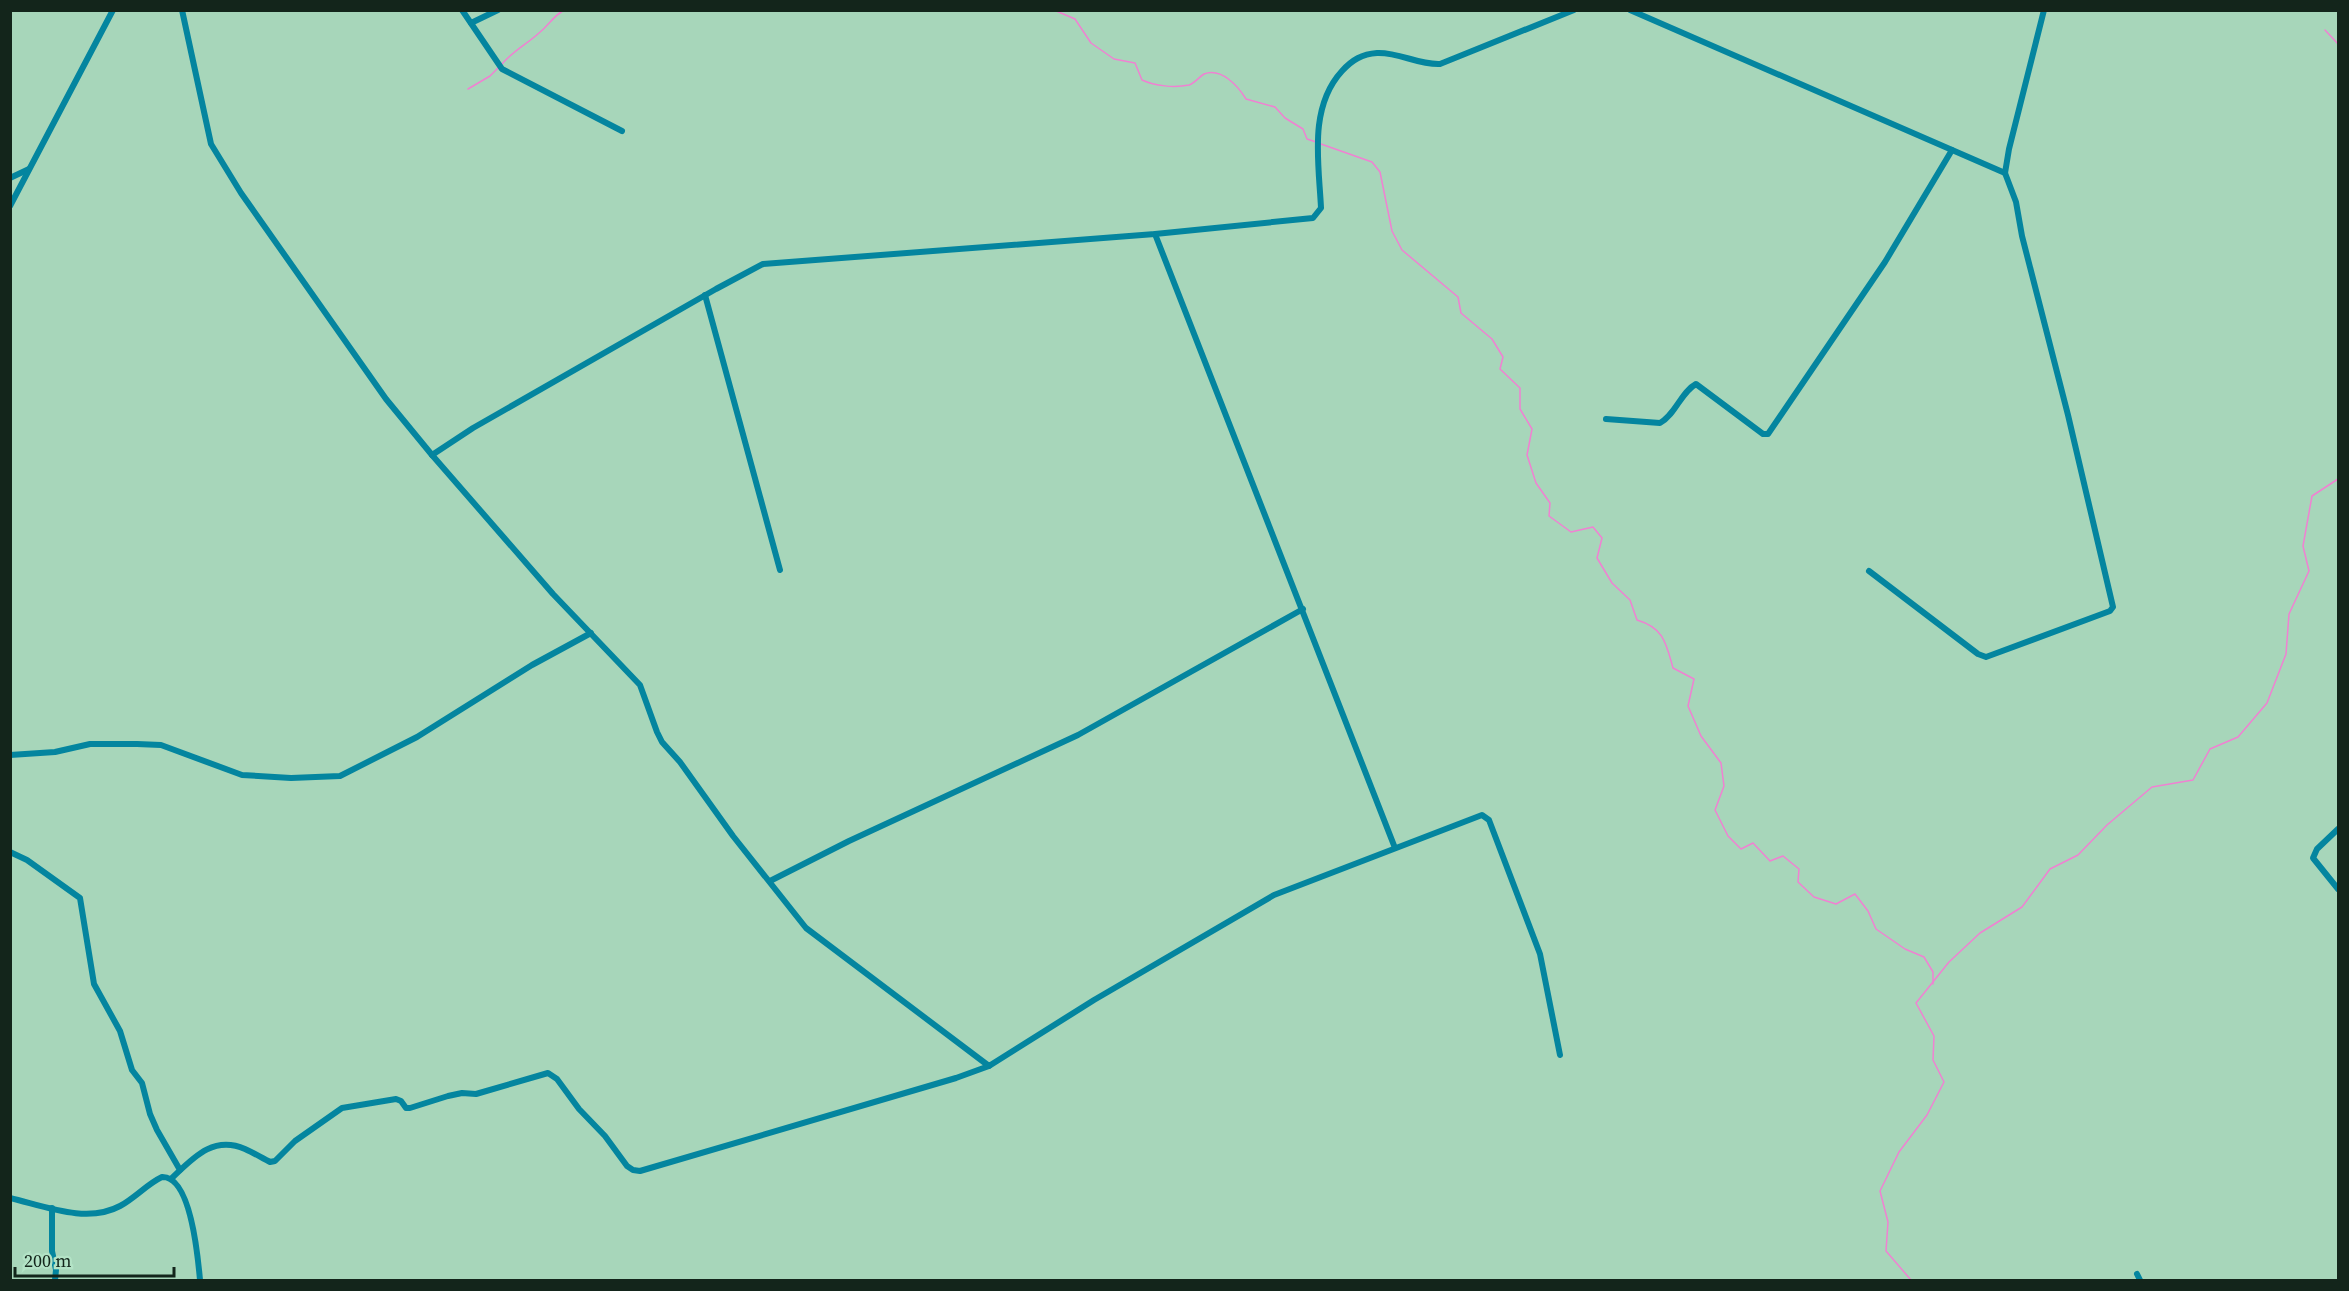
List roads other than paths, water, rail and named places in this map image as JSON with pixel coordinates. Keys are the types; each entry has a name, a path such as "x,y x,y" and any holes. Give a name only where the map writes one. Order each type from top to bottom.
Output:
{"street":[{"path":"10,206 113,10"},
{"path":"182,10 208,133 218,158 357,360 432,455 553,594 640,685 662,742 680,762 733,836 806,928 989,1066"},
{"path":"462,10 502,69 622,131"},
{"path":"471,23 498,10"},
{"path":"432,455 473,428 705,295 755,268 774,262 1155,234 1313,218 1321,208 1318,139 1320,113 1328,92 1338,75 1350,62 1360,56 1396,53 1428,64 1440,63 1574,10"},
{"path":"1630,10 2005,173"},
{"path":"1869,571 1978,654 1986,657 2112,609 2113,604 2099,541 2022,236 2016,202 2005,173 2044,10"},
{"path":"1606,419 1660,423 1670,416 1695,384 1701,386 1763,434 1768,434 1886,262 1952,150"},
{"path":"10,178 29,168"},
{"path":"1155,234 1395,848"},
{"path":"705,295 780,570"},
{"path":"770,881 849,841 1078,735 1303,609"},
{"path":"10,755 56,752 90,744 137,744 161,746 242,775 291,778 340,777 417,737 532,665 591,633"},
{"path":"172,1178 200,1152 211,1146 222,1144 244,1148 270,1162 274,1161 295,1141 342,1108 396,1099 401,1101 406,1108 410,1108 448,1096 477,1094 548,1073 558,1079 579,1109 605,1136 627,1166 640,1171 956,1078 989,1066 1094,1000 1274,895 1482,814 1488,820 1540,954 1560,1055"},
{"path":"2338,829 2313,855 2338,889"},
{"path":"10,852 27,860 80,898 94,984 120,1031 132,1070 142,1083 150,1114 157,1130 180,1170"},
{"path":"10,1198 91,1214 104,1212 130,1200 165,1176 172,1178 185,1198 193,1230 200,1281"},
{"path":"52,1208 51,1242 56,1270 55,1281"}],"waterway":[{"path":"502,64 564,10"},
{"path":"1054,10 1075,19 1091,43 1114,59 1135,63 1142,80 1159,85 1183,86 1191,84 1204,74 1223,75 1246,99 1275,107 1285,118 1303,129 1307,139 1316,142"},
{"path":"2325,30 2338,44"},
{"path":"468,89 490,76 499,67"},
{"path":"1321,144 1372,162 1380,172 1392,231 1402,250 1458,297 1461,313 1492,339 1503,357 1500,369 1520,388 1520,409 1532,429 1527,455 1536,483 1550,503 1549,516 1571,532 1593,527 1602,538 1597,558 1612,583 1630,600 1637,620 1646,623 1658,632 1668,651 1673,668 1694,679 1688,706 1701,736 1721,763 1724,786 1715,810 1728,836 1741,849 1753,843 1770,861 1783,856 1799,869 1798,882 1814,897 1836,904 1855,894 1868,911 1876,929 1905,949 1924,957 1933,972 1933,984"},
{"path":"1911,1280 1886,1251 1888,1222 1880,1191 1899,1152 1927,1115 1944,1082 1933,1060 1934,1036 1916,1003 1949,962 1980,933 2022,907 2050,869 2078,855 2107,825 2152,787 2193,780 2210,749 2238,737 2267,703 2286,654 2289,614 2309,571 2303,546 2312,496 2338,479"}]}
